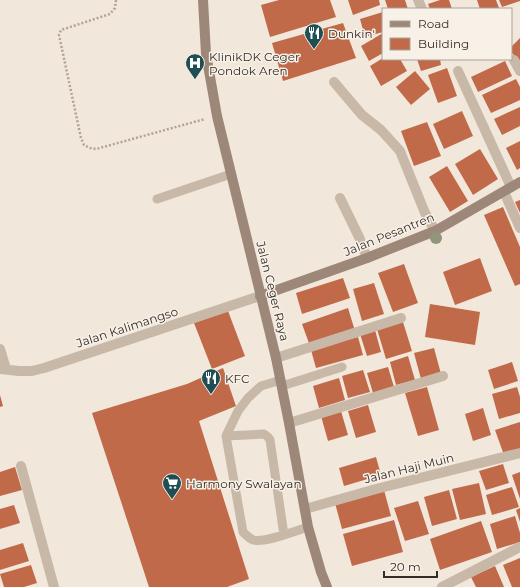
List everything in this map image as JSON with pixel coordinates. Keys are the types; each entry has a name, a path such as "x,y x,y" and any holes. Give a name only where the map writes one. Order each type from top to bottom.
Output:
{"main road":[{"name":"Jalan Ceger Raya","path":"203,0 206,54 217,116 276,358 308,527 327,587"},
{"name":"Jalan Pesantren","path":"260,296 367,258 434,231 512,187"}],"street":[{"path":"514,60 520,71"},
{"path":"458,71 512,187 520,228"},
{"path":"334,82 362,116 381,130 400,150 434,231"},
{"path":"340,198 359,237 367,258"},
{"name":"Jalan Kalimangso","path":"3,369 32,371 44,368 260,296"},
{"path":"276,358 401,318"},
{"path":"0,349 3,369"},
{"path":"289,423 443,376"},
{"name":"Jalan Haji Muin","path":"304,509 376,489 520,453"},
{"path":"21,466 54,587"},
{"path":"442,587 520,547"}],"lane":[{"path":"157,199 231,174"},
{"path":"308,527 263,540 254,540 243,532 226,436 238,411 248,398 261,386 281,383 342,367"},
{"path":"226,436 264,434 270,440 284,535"}],"path":[{"path":"116,0 115,8 110,14 61,30 59,34 81,138 84,145 90,148 96,148 217,116"}],"building":[{"path":"279,0 330,0 336,17 270,37 261,5"},
{"path":"348,0 379,0 380,5 353,15"},
{"path":"385,0 405,0 408,8 388,8"},
{"path":"440,0 449,0 452,8 430,8 428,4"},
{"path":"477,0 496,0 499,8 480,8"},
{"path":"499,0 520,0 520,1 502,7"},
{"path":"382,12 382,32 365,37 360,19"},
{"name":"Dunkin'","path":"343,23 356,58 283,81 272,43"},
{"path":"382,34 382,54 369,61 361,46"},
{"path":"520,38 520,61 512,53 512,46"},
{"path":"382,59 382,60 401,60 407,71 381,86 370,66"},
{"path":"417,60 440,60 441,65 421,71"},
{"path":"505,61 512,76 478,92 471,77"},
{"path":"447,68 457,96 438,103 428,75"},
{"path":"415,71 430,89 411,105 396,87"},
{"path":"516,79 520,87 520,100 491,113 482,95"},
{"path":"520,107 520,126 502,135 494,119"},
{"path":"462,111 473,136 444,149 433,124"},
{"path":"427,122 441,156 414,166 401,131"},
{"path":"520,141 520,168 517,170 506,148"},
{"path":"480,149 498,179 473,195 455,164"},
{"path":"447,166 468,201 450,212 429,177"},
{"path":"520,200 520,213 515,202"},
{"path":"503,207 520,247 520,284 515,286 484,215"},
{"path":"480,258 492,291 455,305 443,272"},
{"path":"404,264 418,303 393,312 378,273"},
{"path":"343,278 350,298 302,314 296,293"},
{"path":"374,283 384,314 362,321 353,289"},
{"path":"430,304 480,312 475,345 425,337"},
{"path":"348,308 355,331 310,346 302,324"},
{"path":"228,311 245,356 212,369 194,323"},
{"path":"403,322 412,351 386,359 377,329"},
{"path":"375,330 381,352 367,356 360,334"},
{"path":"358,337 363,355 316,368 311,350"},
{"path":"434,348 441,374 421,379 414,353"},
{"path":"408,356 415,380 396,385 390,362"},
{"path":"512,362 518,381 494,389 488,370"},
{"path":"388,367 394,387 373,393 367,373"},
{"name":"Harmony Swalayan","path":"223,368 236,406 199,421 249,579 227,587 149,587 92,413 187,384"},
{"path":"363,370 370,392 348,398 342,376"},
{"path":"339,378 345,400 319,408 313,386"},
{"path":"427,387 439,430 418,436 405,393"},
{"path":"517,387 520,397 520,413 499,419 492,394"},
{"path":"0,395 3,406 0,407"},
{"path":"368,405 376,432 356,438 348,411"},
{"path":"483,408 491,435 473,441 465,414"},
{"path":"341,411 348,435 328,441 321,416"},
{"path":"520,422 520,450 504,455 495,430"},
{"path":"376,457 381,475 344,486 339,468"},
{"path":"503,464 509,483 486,490 479,471"},
{"path":"15,467 22,490 0,496 0,472"},
{"path":"520,472 520,499 512,475"},
{"path":"479,483 486,514 460,520 452,489"},
{"path":"512,487 519,507 492,515 486,495"},
{"path":"384,490 391,516 342,529 335,503"},
{"path":"449,490 457,519 432,526 424,497"},
{"path":"418,501 429,534 405,541 394,508"},
{"path":"14,505 20,523 0,529 0,509"},
{"path":"520,508 520,522 516,510"},
{"path":"515,516 520,533 520,542 497,549 490,524"},
{"path":"394,520 403,552 352,566 343,534"},
{"path":"481,521 492,552 440,570 430,539"},
{"path":"23,543 29,561 0,570 0,550"},
{"path":"520,558 520,587 512,587 503,565"},
{"path":"31,565 37,583 24,587 4,587 0,574"},
{"path":"495,566 504,587 476,587 471,577"}],"place":[{"name":"Dunkin'","path":"314,50"},
{"name":"KlinikDK Ceger Pondok Aren","path":"195,80"},
{"name":"KFC","path":"211,395"},
{"name":"Harmony Swalayan","path":"172,500"}]}
